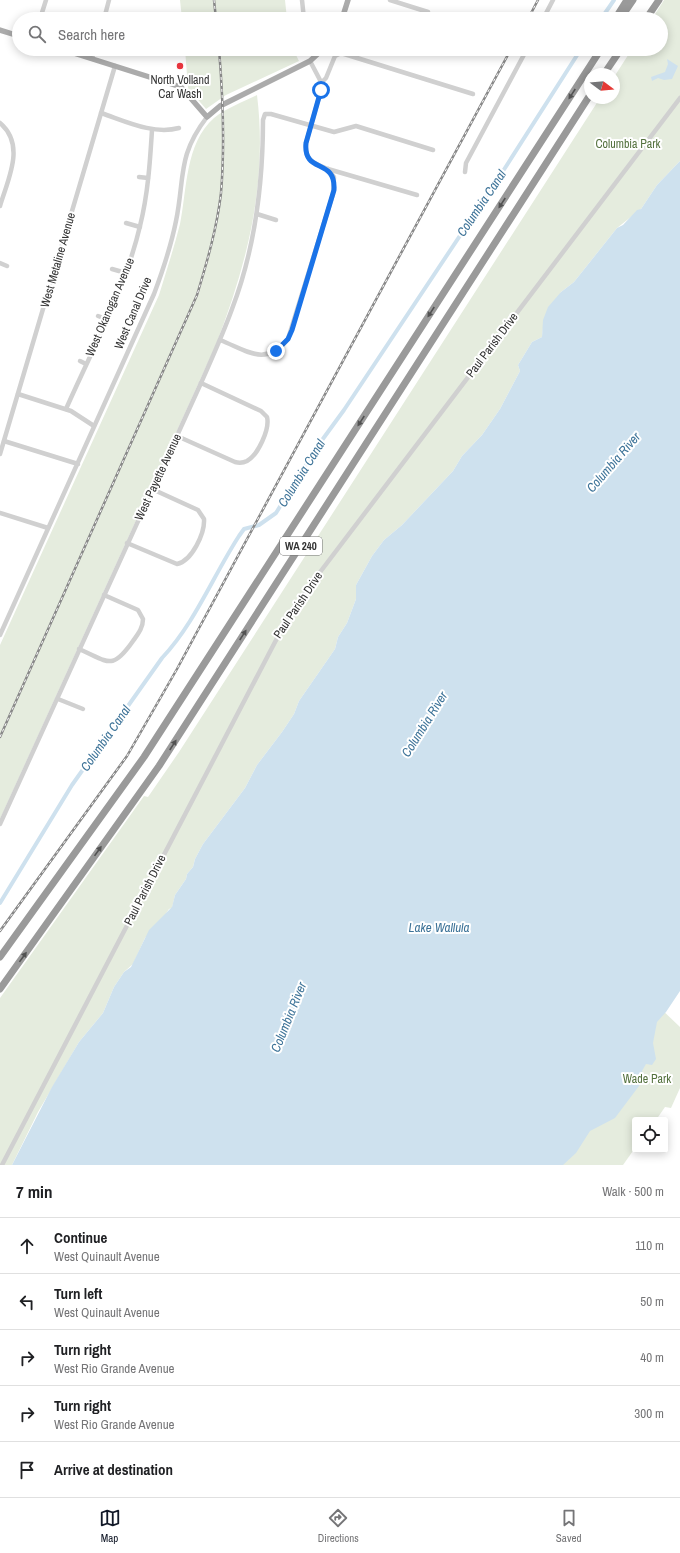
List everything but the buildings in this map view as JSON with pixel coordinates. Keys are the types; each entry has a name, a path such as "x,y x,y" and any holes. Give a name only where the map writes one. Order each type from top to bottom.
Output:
{"highway":[{"path":"619,12 627,0"},
{"path":"625,12 633,0"},
{"path":"645,12 653,0"},
{"path":"651,12 659,0"},
{"name":"WA 240","path":"0,957 144,757 596,56"},
{"path":"608,68 616,56"},
{"name":"WA 240","path":"0,988 159,766 584,104"}],"main road":[{"path":"344,12 348,0"},
{"path":"0,30 12,34"},
{"path":"85,56 181,87 207,117"},
{"name":"West Canal Drive","path":"207,117 220,106 310,61 315,56"}],"street":[{"path":"42,12 46,0"},
{"path":"106,12 109,0"},
{"path":"302,0 303,12"},
{"path":"390,0 428,12"},
{"path":"547,12 553,0"},
{"path":"321,83 326,78 334,56"},
{"path":"350,56 473,94"},
{"path":"465,172 466,163 523,56"},
{"path":"310,61 321,83 320,95 306,143 307,156 312,163 417,195"},
{"name":"West Metaline Avenue","path":"0,454 115,66"},
{"name":"Paul Parish Drive","path":"2,1165 268,653 290,615 308,588 680,98"},
{"path":"101,113 152,130 172,130 179,128"},
{"name":"West Payette Avenue","path":"0,824 220,340 242,280 257,214 263,162 263,120 265,114 311,125"},
{"name":"West Canal Drive","path":"0,634 158,284 176,220 182,166 187,150 195,133 207,117"},
{"path":"0,123 8,132 13,142 14,158 0,206"},
{"path":"311,125 334,132 356,126 433,150"},
{"name":"West Okanogan Avenue","path":"66,409 126,273 140,227 148,178 152,130"},
{"path":"220,340 261,355 271,354 288,339 333,194 334,177 328,169"},
{"path":"139,177 148,178"},
{"path":"257,214 276,220"},
{"path":"126,224 140,227"},
{"path":"0,264 7,266"},
{"path":"112,269 126,273"},
{"path":"98,316 106,319"},
{"path":"80,361 86,364"},
{"path":"177,436 235,462 243,463 253,457 268,430 267,417 261,411 201,383"},
{"path":"18,394 66,409 94,426"},
{"path":"4,441 78,464"},
{"path":"127,543 177,564 189,557 202,532 204,519 198,510 152,489"},
{"path":"0,514 48,528"},
{"path":"79,649 105,660 114,661 122,657 140,630 143,619 138,610 104,595"},
{"path":"58,699 83,709"}],"green space":[{"path":"180,0 285,0 286,12 181,12"},
{"name":"Columbia Park","path":"664,0 680,0 680,161 657,185 641,209 617,228 574,282 561,292 543,328 542,337 532,342 518,365 520,371 500,409 482,435 462,456 453,471 402,525 384,540 372,556 356,585 356,599 347,623 338,637 335,649 299,701 294,714 282,732 257,765 245,788 203,844 195,859 193,867 187,874 186,879 175,895 172,908 169,909 145,938 133,964 124,972 114,987 103,1013 79,1042 38,1112 12,1165 0,1165 0,998 144,796 148,797 179,752 596,104 620,104 620,68 628,56 668,56 668,12 656,12"},
{"path":"186,56 296,56 299,61 226,95 206,109 188,88"},
{"path":"257,95 260,128 260,160 252,223 237,285 215,347 0,819 0,645 159,295 180,224 189,168 197,140 204,128 219,114"},
{"name":"Wade Park","path":"659,1007 680,1027 680,1088 671,1108 665,1107 658,1117 632,1117 632,1152 623,1165 543,1165"}],"water":[{"path":"667,59 678,66 672,79 664,80 658,78 652,81 651,77 665,72 668,64"},
{"name":"Lake Wallula","path":"680,161 680,991 666,1012 657,1022 653,1043 656,1059 652,1065 646,1064 642,1071 644,1076 642,1082 615,1118 590,1131 576,1153 563,1165 12,1165 52,1087 79,1042 103,1013 114,987 124,972 131,967 149,930 172,907 175,895 186,879 187,874 193,867 195,859 203,844 245,788 257,765 282,732 294,714 299,701 335,649 338,637 347,623 356,599 356,585 372,556 384,540 402,525 453,471 462,456 482,435 500,409 520,371 518,365 532,342 542,337 543,320 548,307 561,292 574,282 617,228 623,225 637,210 641,209 657,185"}],"waterway":[{"name":"Columbia Canal","path":"606,12 614,0"},
{"name":"Columbia Canal","path":"0,903 72,785 194,615 239,536 244,529 259,525 276,513 317,447 344,410 505,168 577,56"}],"railway":[{"path":"214,0 215,12"},
{"path":"532,12 538,0"},
{"path":"0,737 197,295 214,232 221,193 223,121 220,56"},
{"path":"0,931 127,756 177,669 507,56"}],"place":[{"name":"North Volland Car Wash","path":"180,66"}],"route":[{"path":"276,351 288,339 292,330 334,190 334,177 328,169 312,163 306,152 306,143 321,90"}],"water label":[{"name":"Columbia River","path":"613,462"},
{"name":"Columbia River","path":"424,724"},
{"name":"Columbia River","path":"288,1017"}]}
